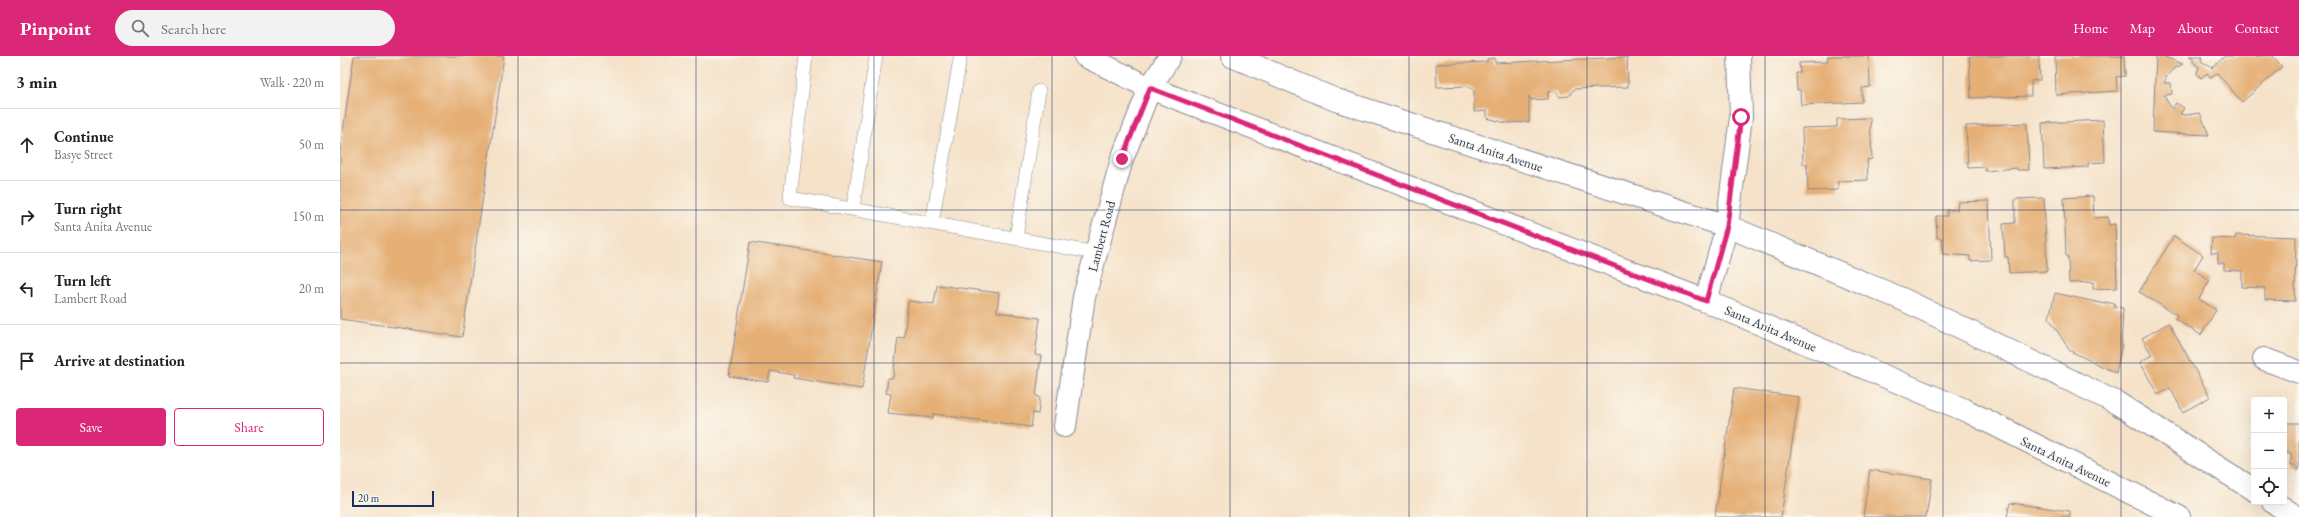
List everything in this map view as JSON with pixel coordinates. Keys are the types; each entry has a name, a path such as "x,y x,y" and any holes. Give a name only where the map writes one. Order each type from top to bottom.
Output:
{"main road":[{"name":"Santa Anita Avenue","path":"1085,56 1150,88 1706,301 1967,411 2179,517"},
{"name":"Lambert Road","path":"1065,426 1084,297 1122,159 1150,88 1170,56"},
{"name":"Santa Anita Avenue","path":"1232,56 1336,100 1727,226 1902,298 2117,403 2251,488"},
{"path":"1706,301 1727,226 1741,117 1739,56"},
{"path":"2264,359 2299,372"},
{"path":"2278,505 2297,517"}],"lane":[{"path":"806,56 790,198 1096,253"},
{"path":"853,209 876,56"},
{"path":"932,223 960,58"},
{"path":"1016,238 1038,91"}],"building":[{"path":"354,56 504,56 462,337 340,319 340,152"},
{"path":"1828,56 1869,56 1870,87 1862,88 1862,102 1801,105 1800,90 1797,90 1796,73 1800,73 1799,63 1827,62"},
{"path":"1969,56 2039,56 2040,80 2031,81 2031,96 1971,98"},
{"path":"2055,56 2124,56 2125,76 2116,77 2117,91 2056,95"},
{"path":"2156,56 2162,56 2183,64 2173,69 2167,76 2164,83 2171,83 2172,94 2164,95 2172,109 2176,103 2184,108 2180,114 2185,115 2200,113 2209,135 2153,132"},
{"path":"2189,56 2203,56 2201,61 2212,68 2225,56 2273,56 2282,67 2242,102 2217,73 2210,77 2207,73 2201,78 2197,73 2199,67 2192,61 2194,58"},
{"path":"1627,57 1628,87 1574,89 1569,96 1560,97 1555,91 1548,92 1548,99 1531,100 1529,96 1529,122 1506,123 1487,118 1487,111 1474,112 1474,90 1467,86 1437,87 1436,64 1487,62 1487,59 1495,58 1495,63"},
{"path":"1870,118 1872,159 1867,160 1868,180 1838,181 1838,190 1808,191 1807,164 1803,164 1802,128 1837,127 1837,119"},
{"path":"2103,120 2105,162 2088,163 2088,167 2044,169 2042,123"},
{"path":"2027,123 2029,170 2017,170 2017,168 1985,171 1985,167 1968,168 1966,126"},
{"path":"2093,196 2094,218 2108,217 2109,225 2115,224 2117,288 2093,289 2093,282 2069,283 2068,257 2066,257 2064,198"},
{"path":"2044,198 2047,271 2009,273 2008,257 2005,257 2003,224 2015,223 2015,199"},
{"path":"1989,201 1991,260 1970,261 1970,256 1943,254 1942,238 1937,238 1936,216 1947,216 1947,210 1957,210 1958,202"},
{"path":"2236,235 2296,237 2295,301 2265,300 2265,288 2242,287 2242,271 2224,270 2224,263 2218,263 2218,253 2211,253 2212,238 2235,239"},
{"path":"2174,236 2203,255 2194,270 2210,280 2199,299 2216,310 2201,335 2175,319 2177,315 2139,292"},
{"path":"750,242 882,262 862,389 793,378 794,375 770,371 768,382 729,376"},
{"path":"937,285 999,293 997,312 1040,318 1035,355 1041,356 1036,396 1040,397 1038,414 1033,413 1031,427 933,414 933,418 888,413 891,394 886,393 888,378 893,378 898,337 904,338 908,301 934,304"},
{"path":"2055,293 2105,304 2105,302 2115,304 2114,307 2123,308 2121,348 2116,373 2070,351 2049,318"},
{"path":"2169,323 2210,397 2183,412 2170,388 2158,395 2140,362 2152,355 2142,338"},
{"path":"1734,388 1799,397 1781,517 1715,517"},
{"path":"2287,423 2299,423 2299,470 2297,470 2297,466 2291,466 2291,453 2287,453"},
{"path":"1870,470 1932,479 1926,517 1863,517"},
{"path":"2010,503 2070,511 2070,517 2007,517"}],"route":[{"path":"1122,159 1150,88 1706,301 1727,226 1741,117"}]}
